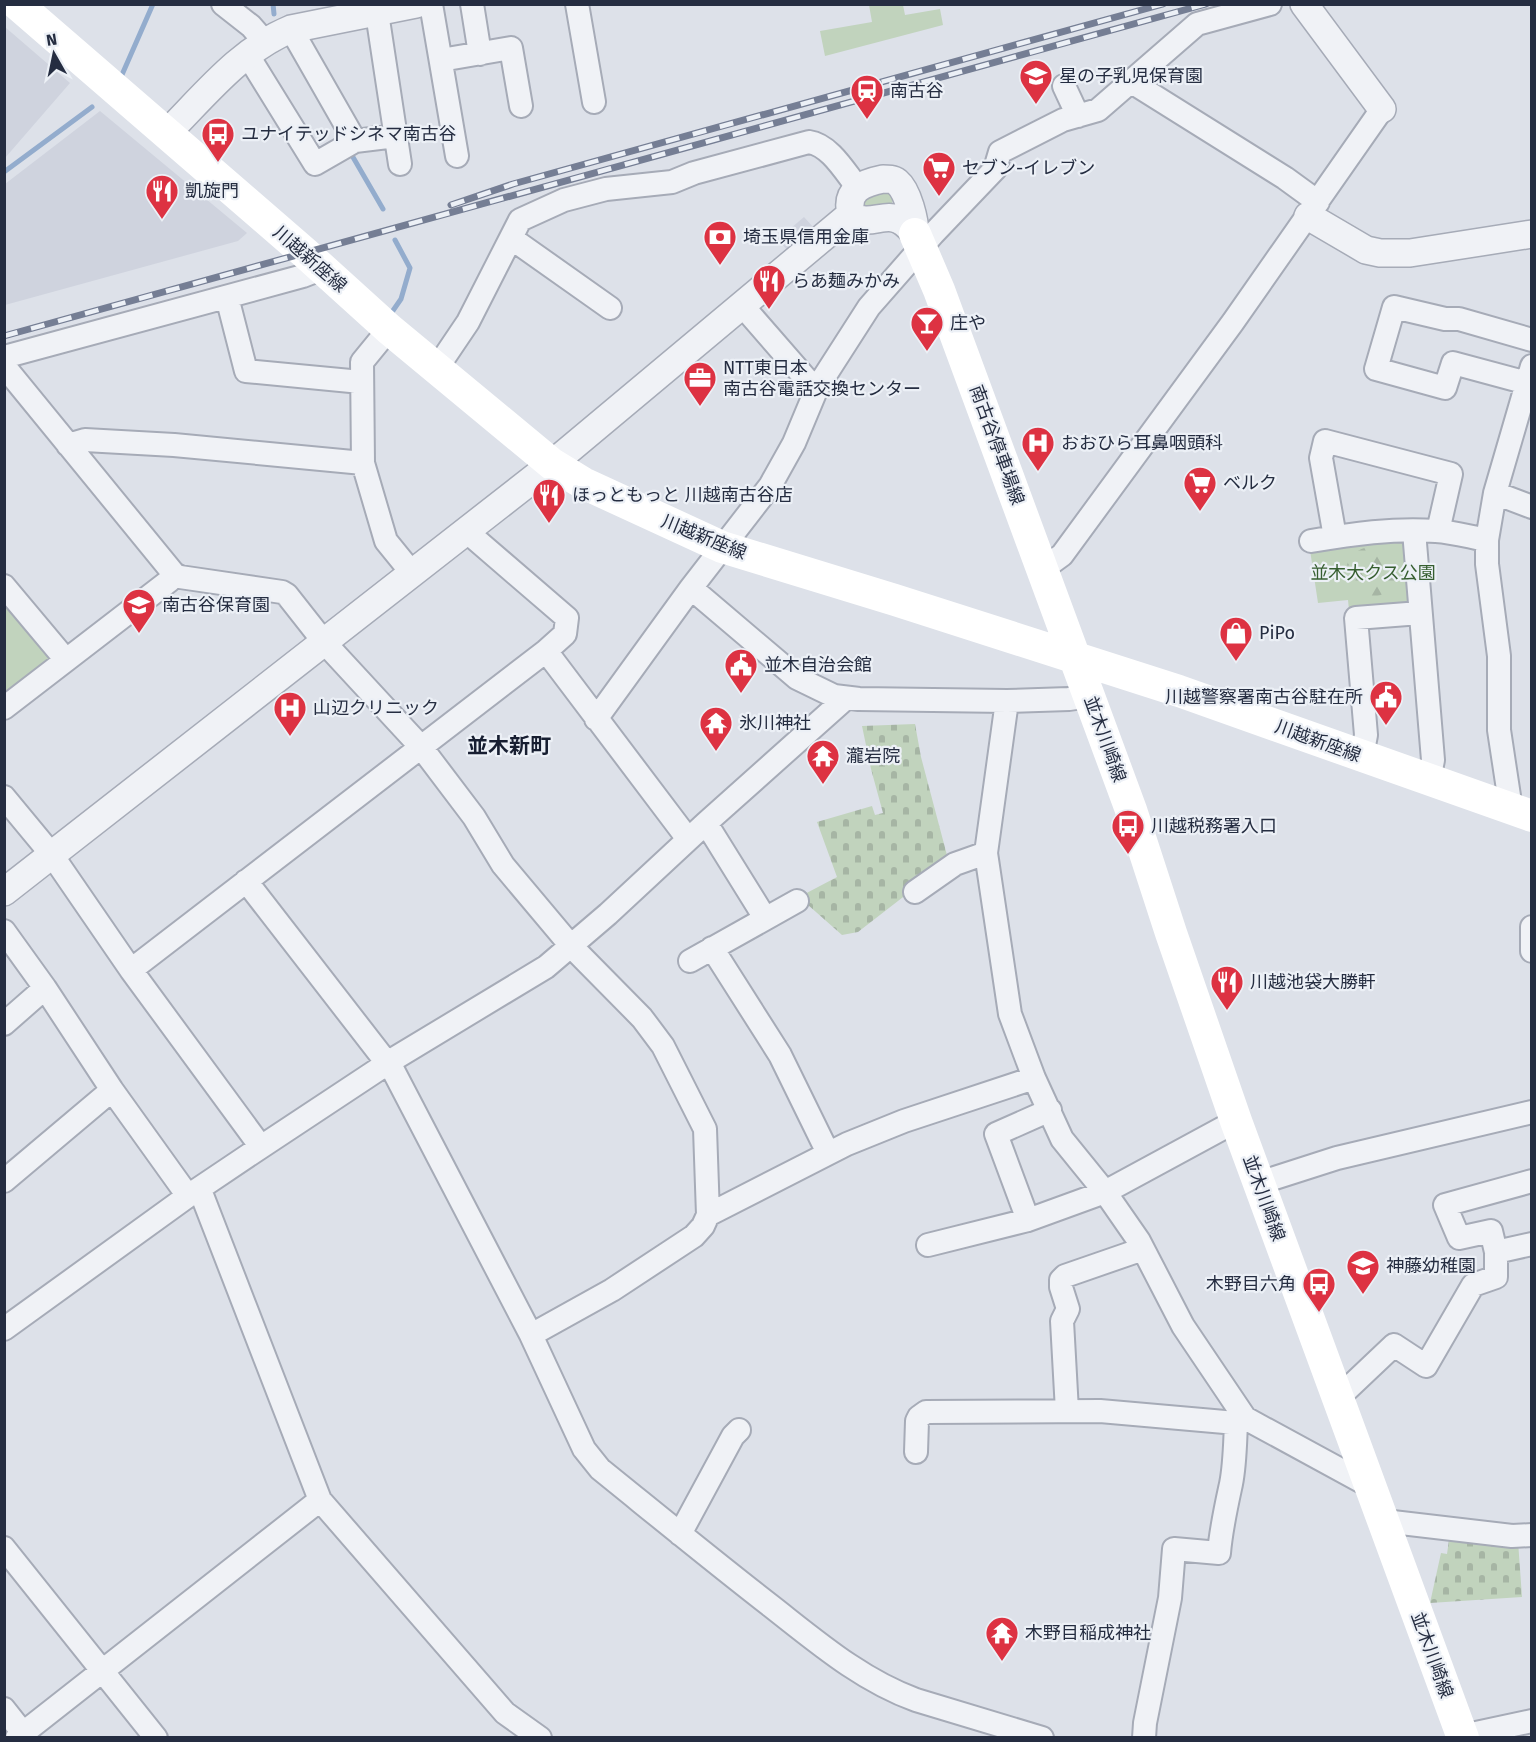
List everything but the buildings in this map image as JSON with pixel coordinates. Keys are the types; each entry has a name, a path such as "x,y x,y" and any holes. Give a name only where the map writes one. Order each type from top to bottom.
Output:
{"main road":[{"name":"川越新座線","path":"17,4 167,133 388,329 552,464 583,483 722,547 1074,656 1521,813"},
{"name":"南古谷停車場線","path":"909,233 939,290 1074,656"},
{"name":"並木川崎線","path":"1074,656 1131,810 1236,1121 1462,1737"}],"street":[{"path":"224,4 251,26 256,48 315,164 355,141 396,136"},
{"path":"167,133 256,48 291,29 416,4"},
{"path":"431,4 457,156"},
{"path":"472,4 480,54"},
{"path":"577,4 594,102"},
{"path":"909,233 995,169 1000,152 1063,120 1098,110 1197,24 1270,4"},
{"path":"1042,566 1062,555 1233,322 1382,110 1305,4"},
{"path":"377,13 400,164"},
{"path":"291,29 355,141"},
{"path":"441,60 511,48 521,106"},
{"path":"1130,81 1285,178 1313,209 1366,250 1380,253 1410,253 1532,234"},
{"path":"1064,86 1078,116"},
{"path":"437,368 468,322 520,220 564,200 606,189 672,182 694,172 809,142 823,148 837,161 858,188"},
{"path":"596,719 691,588 770,486 794,443 817,388 869,307 915,221 903,189 896,182 883,179 858,188 850,201 851,214"},
{"path":"851,214 864,221 909,233"},
{"path":"4,892 552,464 741,303 851,214"},
{"path":"511,238 610,308"},
{"path":"4,357 303,276 321,269"},
{"path":"227,297 246,371 361,382"},
{"path":"741,303 808,381 817,388"},
{"path":"1521,813 1499,730 1499,656 1487,564 1487,540 1495,493 1529,375 1453,363 1446,388 1376,369 1394,307 1445,319 1459,319 1532,340"},
{"path":"388,329 362,362 363,463 386,541 412,573"},
{"path":"4,366 174,574 180,577 282,592 324,642 421,747 474,817 503,865 571,946 642,1018 663,1046 705,1129 708,1215 703,1226 694,1236 612,1290 531,1335"},
{"path":"68,445 85,440 163,444 363,463"},
{"path":"1335,537 1321,458 1325,441 1451,474 1438,531"},
{"path":"1495,493 1532,507"},
{"path":"131,970 546,651 565,634 567,618 466,531"},
{"path":"1311,541 1369,531 1438,531 1487,540"},
{"path":"1413,531 1433,760 1429,780"},
{"path":"4,708 169,581 174,574"},
{"path":"4,586 66,660"},
{"path":"691,588 798,678 829,694 846,698 1007,701 1090,696"},
{"path":"1362,756 1366,735 1356,618 1420,613"},
{"path":"546,651 688,839"},
{"path":"4,1329 261,1147 389,1064 546,967 846,698"},
{"path":"1007,701 986,853 1010,1014 1034,1078 1062,1139 1105,1192 1143,1249 1183,1326 1240,1420 1226,1513 1221,1524 1219,1553 1174,1550 1170,1598 1144,1737"},
{"path":"4,797 52,855 131,970 261,1147"},
{"path":"706,823 765,918"},
{"path":"915,892 955,864 986,853"},
{"path":"246,881 389,1064 531,1335 584,1449 600,1469 856,1671 901,1695 987,1730 1041,1737"},
{"path":"690,961 797,900"},
{"path":"1532,927 1532,951"},
{"path":"4,931 45,988 112,1090 194,1193 321,1500 505,1713 540,1737"},
{"path":"712,948 780,1055 828,1154"},
{"path":"4,1024 45,988"},
{"path":"708,1215 828,1154 904,1121 1034,1078"},
{"path":"4,1181 112,1090"},
{"path":"1028,1220 996,1134 1050,1110"},
{"path":"1259,1183 1337,1158 1532,1112"},
{"path":"928,1245 1028,1220 1105,1192 1236,1121"},
{"path":"1338,1398 1394,1345 1426,1366 1473,1285 1496,1276 1496,1252 1491,1232 1459,1238 1445,1205 1532,1181"},
{"path":"1496,1252 1532,1244"},
{"path":"1068,1411 1062,1320 1068,1309 1061,1280 1065,1276 1143,1249"},
{"path":"916,1452 917,1421 926,1412 1068,1411 1240,1420 1370,1486"},
{"path":"681,1534 733,1436 739,1430"},
{"path":"4,1709 20,1735 321,1500"},
{"path":"1384,1521 1512,1536 1532,1535"},
{"path":"4,1548 156,1737"},
{"path":"1462,1737 1532,1721"}],"shaded area":[{"path":"5,27 70,83 5,158"},
{"path":"100,111 247,233 238,241 5,305 5,184"},
{"path":"804,217 814,228 787,250 778,239"}],"green space":[{"path":"869,5 903,5 905,15 940,9 943,25 825,56 820,31 872,22"},
{"path":"887,187 893,200 891,206 863,207 862,200"},
{"name":"並木大クス公園","path":"1404,539 1416,598 1408,605 1349,610 1348,600 1318,603 1310,550"},
{"path":"1376,547 1389,554 1395,562 1395,582 1389,590 1381,596 1366,597 1353,590 1347,582 1346,567 1353,554 1361,548"},
{"path":"4,599 50,655 50,663 4,699"},
{"path":"915,724 921,757 948,859 947,863 858,932 842,935 799,897 837,877 817,822 872,806 875,815 883,813 862,726"},
{"path":"1450,1533 1518,1541 1522,1597 1430,1603 1441,1553 1447,1554"}],"waterway":[{"path":"121,77 153,4"},
{"path":"273,4 274,14"},
{"path":"4,172 92,107"},
{"path":"350,152 383,209"},
{"path":"392,312 401,299 410,268 395,240"}],"railway":[{"path":"451,205 513,184 1163,4"},
{"path":"4,336 1206,4"}],"place":[{"name":"星の子乳児保育園","path":"1036,105"},
{"name":"南古谷","path":"867,120"},
{"name":"ユナイテッドシネマ南古谷","path":"218,163"},
{"name":"セブン-イレブン","path":"939,197"},
{"name":"凱旋門","path":"162,220"},
{"name":"埼玉県信用金庫","path":"720,266"},
{"name":"らあ麺みかみ","path":"769,310"},
{"name":"庄や","path":"927,352"},
{"name":"NTT東日本 南古谷電話交換センター","path":"700,407"},
{"name":"おおひら耳鼻咽頭科","path":"1038,472"},
{"name":"ベルク","path":"1200,512"},
{"name":"ほっともっと 川越南古谷店","path":"549,524"},
{"name":"南古谷保育園","path":"139,634"},
{"name":"PiPo","path":"1236,662"},
{"name":"並木自治会館","path":"741,694"},
{"name":"川越警察署南古谷駐在所","path":"1386,726"},
{"name":"山辺クリニック","path":"290,737"},
{"name":"氷川神社","path":"716,752"},
{"name":"瀧岩院","path":"823,785"},
{"name":"川越税務署入口","path":"1128,855"},
{"name":"川越池袋大勝軒","path":"1227,1011"},
{"name":"神藤幼稚園","path":"1363,1295"},
{"name":"木野目六角","path":"1319,1313"},
{"name":"木野目稲成神社","path":"1002,1662"}],"district":[{"name":"並木新町","path":"509,746"}]}
